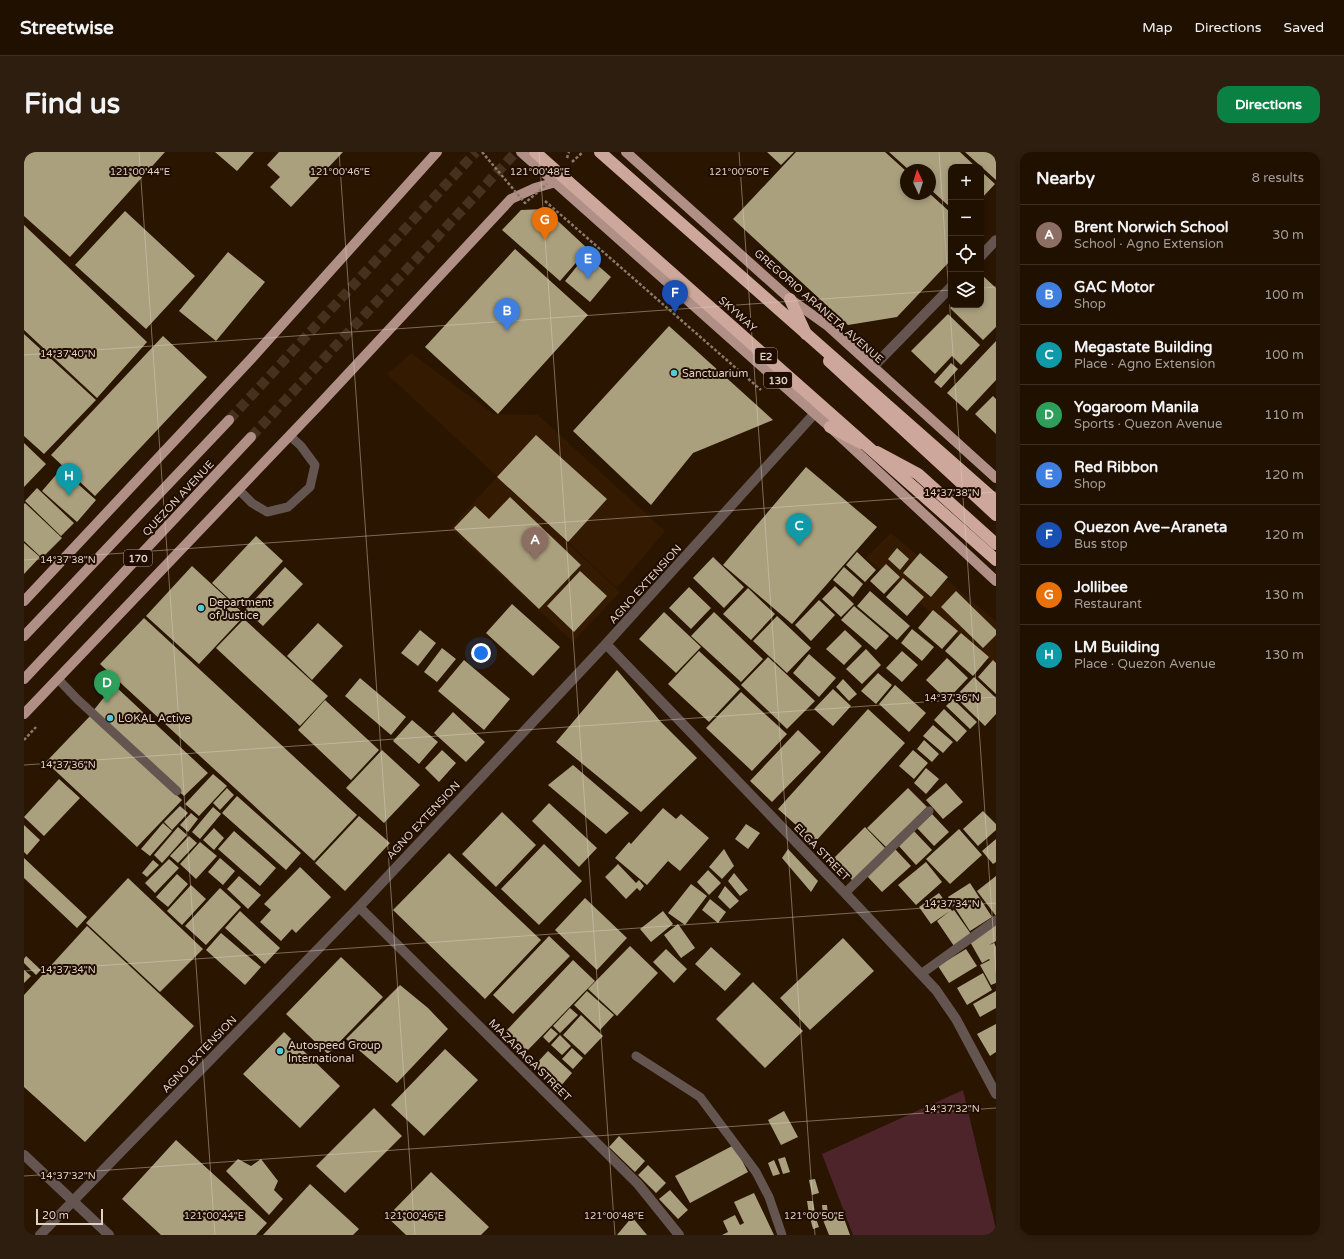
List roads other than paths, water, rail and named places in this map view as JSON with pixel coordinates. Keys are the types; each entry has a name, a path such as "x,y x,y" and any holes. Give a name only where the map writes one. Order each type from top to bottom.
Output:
{"highway":[{"name":"SKYWAY","path":"535,152 996,560"},
{"path":"600,152 996,501"},
{"path":"790,299 811,345 996,515"},
{"path":"830,427 918,474 996,544"}],"main road":[{"path":"24,601 251,359 437,152"},
{"name":"130","path":"521,152 552,182 815,413 996,581"},
{"name":"GREGORIO ARANETA AVENUE","path":"626,152 790,299 828,326 996,478"},
{"path":"24,714 239,490 511,199 552,182"},
{"name":"QUEZON AVENUE","path":"24,636 229,420"},
{"name":"QUEZON AVENUE","path":"24,679 251,437"}],"street":[{"path":"984,253 996,240"},
{"path":"873,367 948,289"},
{"name":"AGNO EXTENSION","path":"40,1235 359,906 606,644 815,413"},
{"name":"ELGA STREET","path":"606,644 936,990 956,1019 996,1094"},
{"name":"MAZARAGA STREET","path":"359,906 638,1184 679,1235"},
{"path":"24,1155 109,1235"}],"lane":[{"path":"239,490 252,503 268,512 288,507 310,487 315,465 301,446 290,436"},
{"path":"58,679 177,791"},
{"path":"845,893 929,811"},
{"path":"921,974 996,920"},
{"path":"636,1056 700,1097 756,1172 769,1197 782,1235"}],"tunnel":[{"path":"229,420 476,152"},
{"path":"251,437 516,152"}],"place":[{"name":"Jollibee","path":"545,240"},
{"name":"Red Ribbon","path":"588,279"},
{"name":"Quezon Ave–Araneta","path":"675,313"},
{"name":"GAC Motor","path":"507,331"},
{"name":"Sanctuarium","path":"674,373"},
{"name":"LM Building","path":"69,496"},
{"name":"Megastate Building","path":"799,546"},
{"name":"Brent Norwich School","path":"535,560"},
{"name":"Department of Justice","path":"201,608"},
{"name":"Yogaroom Manila","path":"107,703"},
{"name":"LOKAL Active","path":"110,718"},
{"name":"Autospeed Group International","path":"280,1051"}]}
